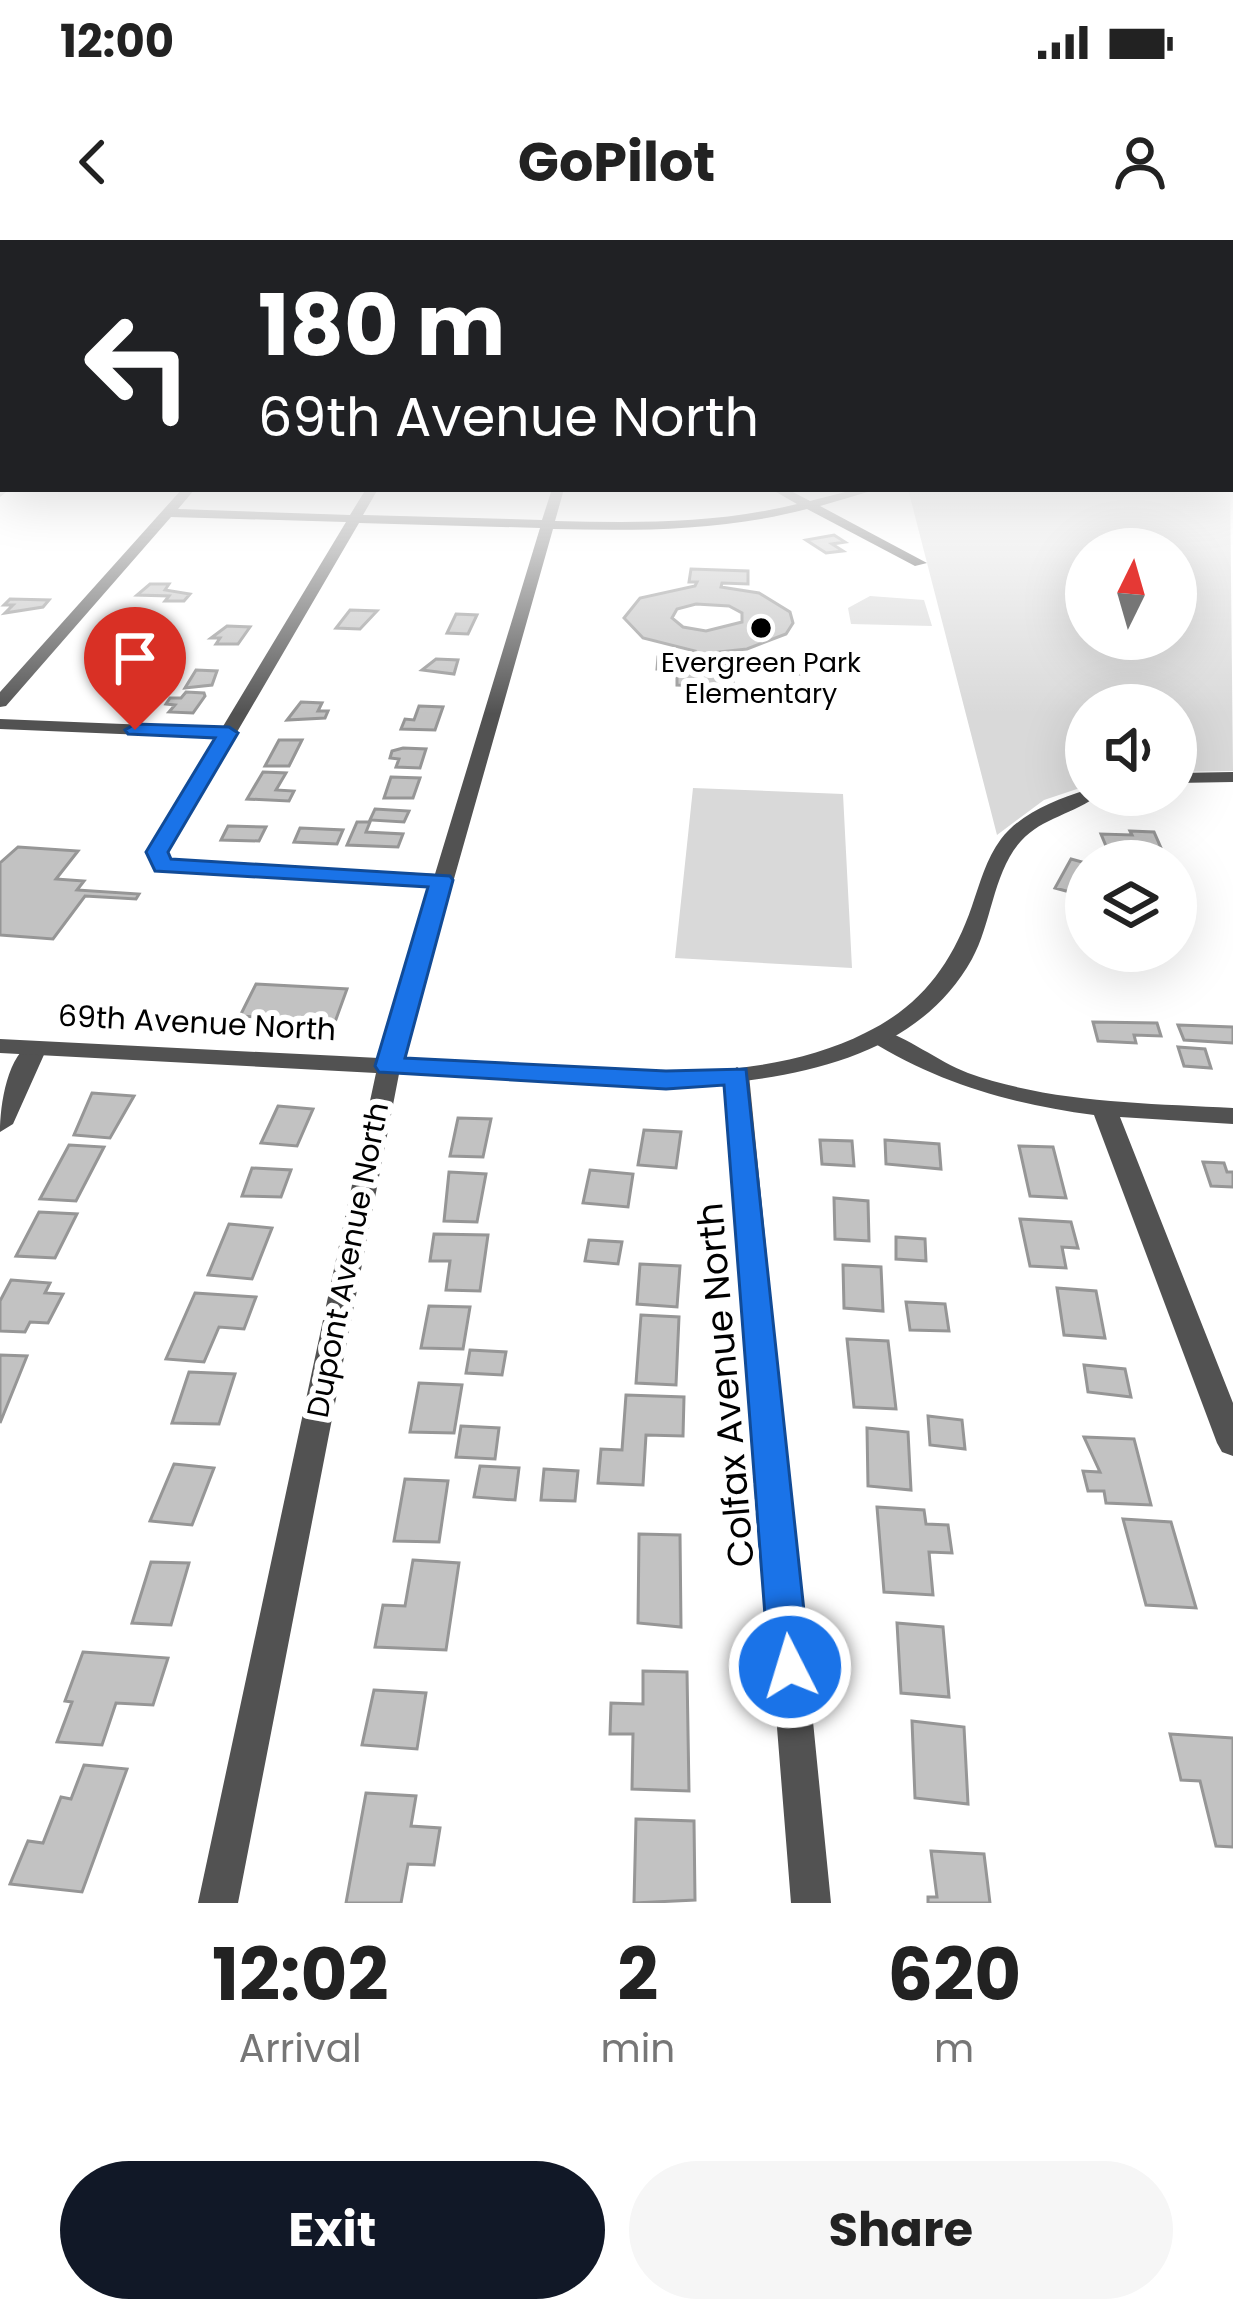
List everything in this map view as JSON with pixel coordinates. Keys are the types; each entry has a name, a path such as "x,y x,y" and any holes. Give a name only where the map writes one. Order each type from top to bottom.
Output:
{"street":[{"path":"0,702 127,559"},
{"path":"332,559 157,852 163,866 442,880"},
{"name":"Dupont Avenue North","path":"218,1903 389,1066 537,559"},
{"path":"913,559 920,562"},
{"path":"0,724 229,733"},
{"path":"1197,778 1233,777"},
{"name":"69th Avenue North","path":"0,1046 666,1080 737,1075 826,1057 877,1035 915,1011 960,961 1002,848 1036,820 1065,806"},
{"path":"877,1035 904,1054 967,1082 1010,1094 1104,1108 1233,1116"},
{"path":"0,1124 35,1048"},
{"name":"Colfax Avenue North","path":"737,1075 811,1903"},
{"path":"1104,1108 1233,1443"}],"shaded area":[{"path":"926,559 1065,559 1065,660 1197,660 1197,559 1231,559 1233,771 1197,772 1197,684 1065,684 1065,793 1044,800 997,835"},
{"path":"870,596 924,600 932,626 851,624 848,608"},
{"path":"693,788 843,794 852,968 675,958"}],"building":[{"name":"Evergreen Park Elementary","path":"691,569 748,571 748,584 722,583 721,587 759,593 790,612 793,623 786,634 747,649 718,652 718,658 799,660 800,674 734,672 733,687 677,685 677,669 657,669 658,657 693,657 695,651 643,638 624,618 640,598 697,582 689,582","holes":["696,604 729,606 742,613 742,622 706,631 683,627 672,618 677,609"]},
{"path":"150,584 169,584 165,590 190,594 184,601 137,595"},
{"path":"10,599 49,600 43,607 5,613 13,605 4,605"},
{"path":"350,610 377,611 360,629 336,628"},
{"path":"456,614 477,615 468,634 447,633"},
{"path":"227,626 250,627 238,644 216,644 220,638 211,638"},
{"path":"101,643 135,644 128,652 90,657"},
{"path":"436,659 458,660 454,674 422,670"},
{"path":"196,670 217,671 212,685 185,688"},
{"path":"186,692 205,696 193,713 169,712 175,705 166,704 170,698 181,698"},
{"path":"301,702 322,703 318,711 328,711 325,718 287,720"},
{"path":"419,706 443,707 435,730 401,729 405,719 414,720"},
{"path":"279,740 302,740 289,766 265,766"},
{"path":"426,749 420,768 396,767 399,759 390,758 392,751"},
{"path":"263,772 286,773 276,790 294,791 289,801 247,799"},
{"path":"391,777 420,778 413,798 384,798"},
{"path":"375,809 409,811 404,822 370,820"},
{"path":"357,822 370,822 366,832 403,834 398,847 347,845"},
{"path":"228,826 266,827 259,841 221,840"},
{"path":"300,828 343,830 337,844 294,842"},
{"path":"1130,831 1154,832 1158,840 1104,840 1101,834 1132,835"},
{"path":"18,847 78,851 56,879 84,881 77,890 139,894 136,899 85,896 53,939 0,935 0,863"},
{"path":"1065,870 1065,891 1055,888"},
{"path":"256,984 347,989 335,1022 240,1016"},
{"path":"1093,1022 1157,1023 1161,1036 1134,1035 1136,1043 1098,1041"},
{"path":"1178,1025 1233,1027 1233,1043 1184,1040"},
{"path":"1178,1047 1205,1049 1211,1068 1184,1066"},
{"path":"92,1093 134,1096 110,1138 74,1135"},
{"path":"278,1106 313,1109 297,1146 261,1143"},
{"path":"458,1118 491,1119 483,1157 450,1156"},
{"path":"644,1130 681,1132 676,1168 638,1165"},
{"path":"820,1140 852,1141 854,1166 822,1164"},
{"path":"885,1140 939,1144 941,1169 886,1164"},
{"path":"69,1145 104,1147 76,1201 40,1199"},
{"path":"1019,1146 1053,1147 1066,1198 1030,1196"},
{"path":"1203,1162 1224,1163 1227,1172 1233,1172 1233,1187 1211,1186"},
{"path":"252,1168 291,1170 281,1197 242,1196"},
{"path":"590,1170 633,1174 628,1207 583,1203"},
{"path":"449,1172 486,1174 477,1222 444,1221"},
{"path":"834,1198 868,1201 869,1241 835,1239"},
{"path":"39,1212 77,1214 55,1258 16,1256"},
{"path":"1020,1219 1071,1222 1078,1248 1062,1247 1066,1268 1030,1266"},
{"path":"229,1224 272,1228 252,1279 208,1275"},
{"path":"434,1234 488,1235 480,1291 446,1290 450,1261 430,1261"},
{"path":"896,1237 925,1239 926,1261 896,1259"},
{"path":"589,1240 622,1242 618,1264 585,1261"},
{"path":"640,1264 680,1266 677,1307 637,1304"},
{"path":"843,1265 881,1267 883,1311 844,1308"},
{"path":"11,1280 50,1283 45,1293 63,1294 48,1323 30,1322 25,1332 0,1331 0,1301"},
{"path":"1057,1288 1096,1291 1105,1338 1064,1335"},
{"path":"195,1293 256,1297 244,1329 219,1327 204,1362 166,1359"},
{"path":"906,1302 945,1304 949,1331 910,1330"},
{"path":"429,1306 470,1307 463,1349 421,1348"},
{"path":"641,1315 679,1317 676,1385 636,1383"},
{"path":"847,1339 888,1341 896,1409 854,1407"},
{"path":"470,1350 506,1352 502,1375 466,1373"},
{"path":"0,1355 27,1356 0,1423"},
{"path":"1084,1365 1125,1369 1131,1397 1088,1392"},
{"path":"189,1372 235,1374 219,1424 172,1423"},
{"path":"419,1383 462,1385 454,1433 410,1432"},
{"path":"626,1395 684,1397 683,1436 646,1435 643,1485 598,1483 601,1449 622,1450"},
{"path":"928,1416 962,1420 965,1449 930,1445"},
{"path":"461,1426 499,1428 495,1459 456,1457"},
{"path":"867,1428 908,1432 911,1490 868,1486"},
{"path":"1084,1437 1134,1439 1151,1505 1106,1503 1104,1491 1088,1491 1083,1471 1100,1472"},
{"path":"174,1464 214,1468 192,1525 150,1521"},
{"path":"480,1466 519,1468 515,1500 474,1497"},
{"path":"544,1469 578,1471 575,1501 541,1500"},
{"path":"405,1479 448,1481 439,1542 394,1541"},
{"path":"877,1507 924,1510 926,1524 948,1525 952,1553 929,1552 933,1595 884,1592"},
{"path":"1123,1519 1171,1522 1196,1608 1146,1605"},
{"path":"639,1534 680,1535 681,1627 638,1623"},
{"path":"413,1560 459,1563 446,1650 375,1647 383,1605 405,1606"},
{"path":"151,1562 189,1563 171,1625 132,1623"},
{"path":"897,1623 943,1627 949,1697 901,1693"},
{"path":"83,1652 168,1658 153,1705 116,1703 102,1745 57,1742 72,1702 65,1701"},
{"path":"643,1671 687,1672 689,1791 632,1789 633,1734 610,1734 611,1703 643,1704"},
{"path":"374,1690 426,1693 417,1749 362,1745"},
{"path":"912,1721 964,1727 968,1804 915,1798"},
{"path":"1170,1734 1233,1738 1233,1847 1216,1846 1200,1781 1181,1780"},
{"path":"84,1765 127,1769 82,1892 10,1884 28,1841 43,1843 61,1797 71,1799"},
{"path":"366,1793 416,1796 411,1826 440,1828 434,1865 408,1864 401,1903 346,1903"},
{"path":"636,1819 694,1821 695,1900 634,1903"},
{"path":"931,1851 984,1854 990,1903 928,1903 928,1897 937,1897"}],"place":[{"name":"Evergreen Park Elementary","path":"761,628"}],"route":[{"path":"135,730 229,733 157,852 163,866 442,880 389,1066 666,1080 737,1075 790,1667"}]}
